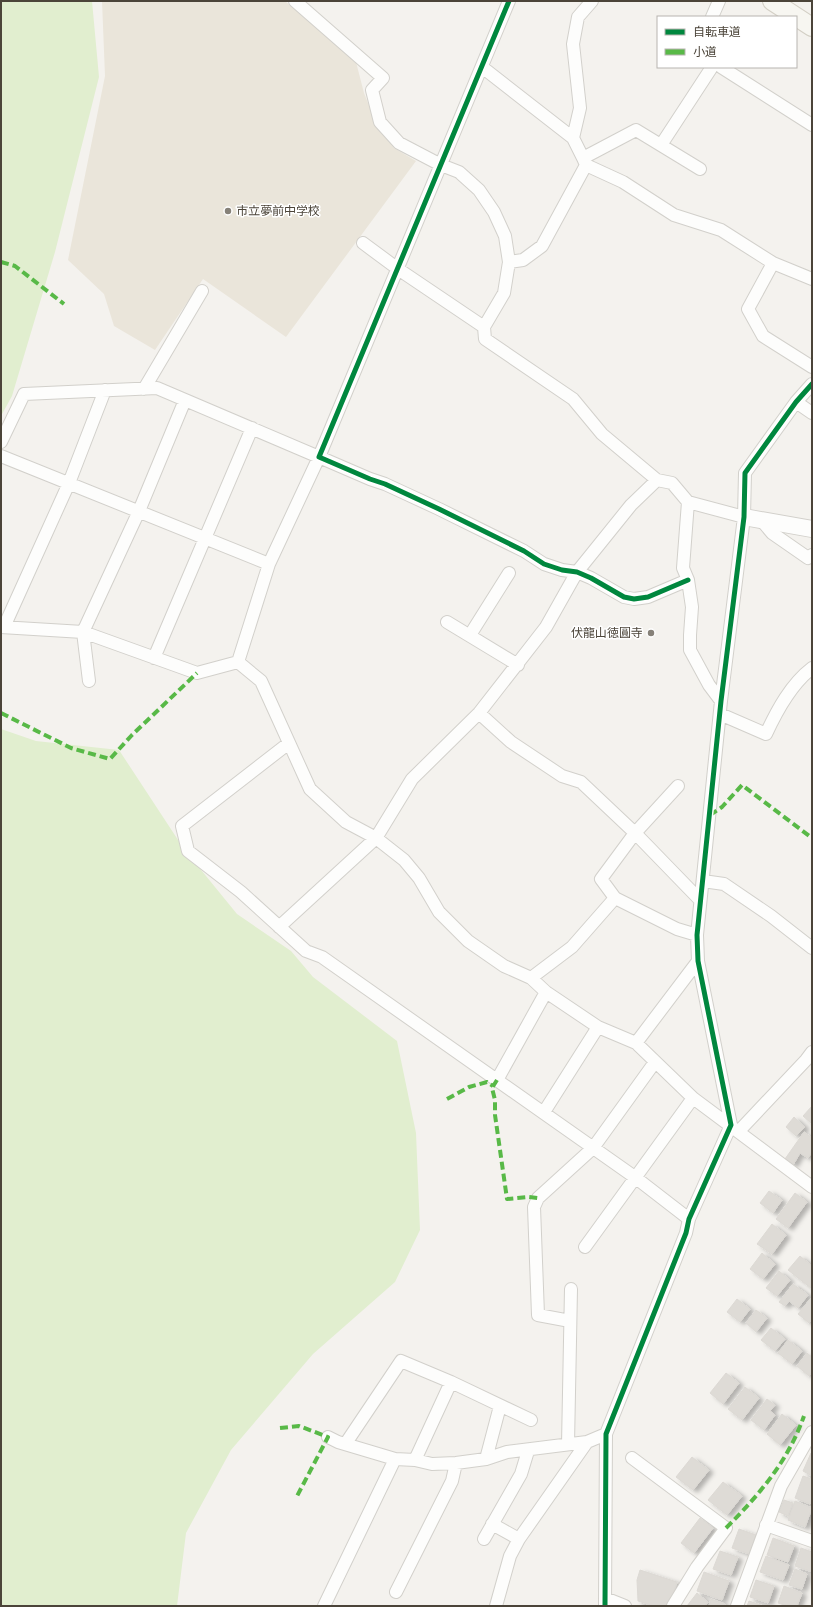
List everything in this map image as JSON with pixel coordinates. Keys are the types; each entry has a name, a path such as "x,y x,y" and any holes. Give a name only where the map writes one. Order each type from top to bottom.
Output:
{"main road":[{"path":"772,1 795,16"},
{"path":"797,17 812,27"}],"street":[{"path":"295,1 383,78 372,90 380,122 399,142 441,165 459,172 479,190 494,212 505,236 509,262 504,293 484,327 485,339 573,399 602,434 657,480 672,483 688,502 762,521 812,529"},
{"path":"238,662 269,564 319,457 509,1"},
{"path":"573,138 580,108 573,44 578,17 592,1"},
{"path":"712,16 718,1"},
{"path":"482,67 573,138 584,162 623,182 674,215 721,230 773,263 812,279"},
{"path":"661,145 711,68"},
{"path":"723,68 812,125"},
{"path":"509,262 523,260 542,246 584,162 636,130 700,170"},
{"path":"363,243 398,269 484,327"},
{"path":"773,263 748,309 763,336 812,367"},
{"path":"144,388 202,290"},
{"path":"735,1128 698,961 697,935 700,900 721,701 744,517 745,473 796,402 812,384"},
{"path":"1,442 24,394 157,388 370,479 385,484 524,551 544,564 562,570 577,572 591,578 624,597 634,600 648,597 688,580"},
{"path":"105,390 69,483 3,627 83,632 197,673 238,662"},
{"path":"89,681 83,632 139,511 186,400"},
{"path":"796,402 812,413"},
{"path":"154,658 252,428"},
{"path":"1,456 269,564"},
{"path":"279,927 376,838 412,779 480,713 546,627 577,572 631,505 657,480"},
{"path":"688,502 683,568 688,580 692,607 690,650 709,685 721,701"},
{"path":"762,521 772,533 808,558 812,554"},
{"path":"470,635 509,573"},
{"path":"447,622 518,664"},
{"path":"238,662 261,681 310,789 346,822 376,838 404,860 418,878 439,912 468,941 504,966 531,978 546,992 598,1027 636,1043 693,1098 812,1186"},
{"path":"720,714 766,734 783,702 804,674 812,668"},
{"path":"480,713 510,742 562,776 581,782 635,833 700,900"},
{"path":"289,743 182,826 188,851 240,892 306,951 322,957 544,1112 636,1178 689,1219"},
{"path":"678,786 635,833 601,879 615,898 677,929 697,935"},
{"path":"703,881 724,884 771,916 812,948"},
{"path":"531,978 572,947 615,898"},
{"path":"636,1043 698,961"},
{"path":"497,1080 546,992"},
{"path":"544,1112 598,1027"},
{"path":"625,1606 605,1602 606,1434 686,1233 689,1219 735,1128 806,1060 812,1052"},
{"path":"570,1321 538,1315 534,1206 538,1198 594,1148 655,1062"},
{"path":"585,1246 693,1098"},
{"path":"568,1444 572,1289"},
{"path":"346,1443 401,1361 451,1382 531,1420"},
{"path":"415,1460 451,1382"},
{"path":"486,1459 500,1406"},
{"path":"738,1606 780,1486 812,1432"},
{"path":"328,1437 338,1442 346,1443 395,1459 415,1460 432,1464 456,1463 486,1459 507,1452 587,1442 606,1434"},
{"path":"496,1606 510,1556 518,1539 587,1442"},
{"path":"484,1539 521,1474 528,1450"},
{"path":"632,1458 726,1528 697,1566 673,1606"},
{"path":"324,1606 395,1459"},
{"path":"396,1592 452,1481 456,1463"},
{"path":"492,1524 518,1539"},
{"path":"766,1526 812,1541"}],"shaded area":[{"name":"市立夢前中学校","path":"102,1 285,1 356,62 364,93 377,126 394,148 416,161 286,337 203,279 155,350 114,326 104,294 68,260 105,76"}],"green space":[{"path":"1,1 92,1 99,77 55,252 12,396 1,416"},
{"path":"1,729 36,741 119,750 184,849 237,914 291,951 313,977 397,1041 416,1133 420,1230 395,1282 313,1354 231,1450 186,1533 177,1606 1,1606"}],"building":[{"path":"812,1106 812,1124 803,1116"},
{"path":"794,1117 805,1127 796,1136 786,1127"},
{"path":"804,1132 812,1138 812,1152 808,1158 800,1153 793,1165 785,1159"},
{"path":"769,1191 782,1200 773,1213 760,1203"},
{"path":"795,1193 807,1202 788,1228 776,1219"},
{"path":"772,1224 786,1235 772,1254 757,1244"},
{"path":"762,1253 775,1264 763,1279 750,1269"},
{"path":"800,1256 812,1266 812,1289 788,1270"},
{"path":"779,1271 790,1280 777,1296 766,1288"},
{"path":"793,1284 808,1295 798,1308 789,1301 785,1306 779,1302"},
{"path":"811,1298 812,1319 809,1323 798,1314"},
{"path":"737,1299 750,1309 740,1322 727,1312"},
{"path":"756,1310 767,1318 756,1332 746,1323"},
{"path":"771,1328 785,1339 775,1351 761,1340"},
{"path":"788,1340 802,1351 792,1364 778,1353"},
{"path":"807,1353 812,1357 812,1372 809,1376 797,1366"},
{"path":"726,1373 739,1383 723,1404 710,1393"},
{"path":"745,1387 759,1398 742,1420 728,1409"},
{"path":"767,1399 775,1405 770,1411 775,1415 764,1430 751,1420"},
{"path":"782,1414 796,1425 780,1445 767,1434"},
{"path":"812,1453 812,1476 803,1471"},
{"path":"692,1457 709,1470 693,1490 676,1477"},
{"path":"803,1476 812,1479 812,1499 810,1504 795,1498"},
{"path":"723,1482 742,1496 727,1515 708,1500"},
{"path":"784,1500 793,1503 788,1516 779,1512"},
{"path":"795,1501 812,1508 805,1527 788,1520"},
{"path":"700,1518 713,1528 694,1553 681,1543"},
{"path":"739,1529 756,1535 749,1554 732,1548"},
{"path":"773,1538 794,1546 788,1562 767,1555"},
{"path":"801,1548 812,1552 812,1572 795,1566"},
{"path":"720,1551 738,1557 731,1575 713,1569"},
{"path":"766,1556 789,1565 783,1580 760,1572"},
{"path":"795,1569 807,1574 802,1589 789,1585"},
{"path":"640,1570 677,1582 671,1602 666,1606 654,1606 638,1601 637,1580"},
{"path":"704,1572 729,1581 722,1600 697,1591"},
{"path":"756,1580 774,1586 768,1603 750,1597"},
{"path":"784,1586 802,1593 797,1606 788,1606 778,1603"},
{"path":"697,1593 708,1602 705,1606 687,1606"},
{"path":"711,1599 725,1604 724,1606 709,1606"},
{"path":"749,1601 764,1606 747,1606"}],"marked path":[{"path":"1,262 15,266 64,304"},
{"path":"1,713 71,748 110,759 132,735 197,673"},
{"path":"710,815 722,807 742,785 812,838"},
{"path":"497,1080 492,1088 495,1100 495,1115 507,1199 529,1197 538,1198"},
{"path":"447,1099 469,1087 487,1082 493,1086"},
{"path":"726,1528 772,1476 790,1448 804,1416"},
{"path":"280,1428 299,1426 328,1437 296,1498"}],"cycle path":[{"path":"509,1 319,457 385,484 439,509 524,551 544,564 562,570 577,572 591,578 624,597 634,599 648,597 688,580"},
{"path":"605,1606 606,1434 686,1233 689,1219 731,1125 698,961 697,935 721,701 744,517 745,473 796,402 812,384"}],"place":[{"name":"市立夢前中学校","path":"228,211"},
{"name":"伏龍山徳圓寺","path":"651,633"}]}
